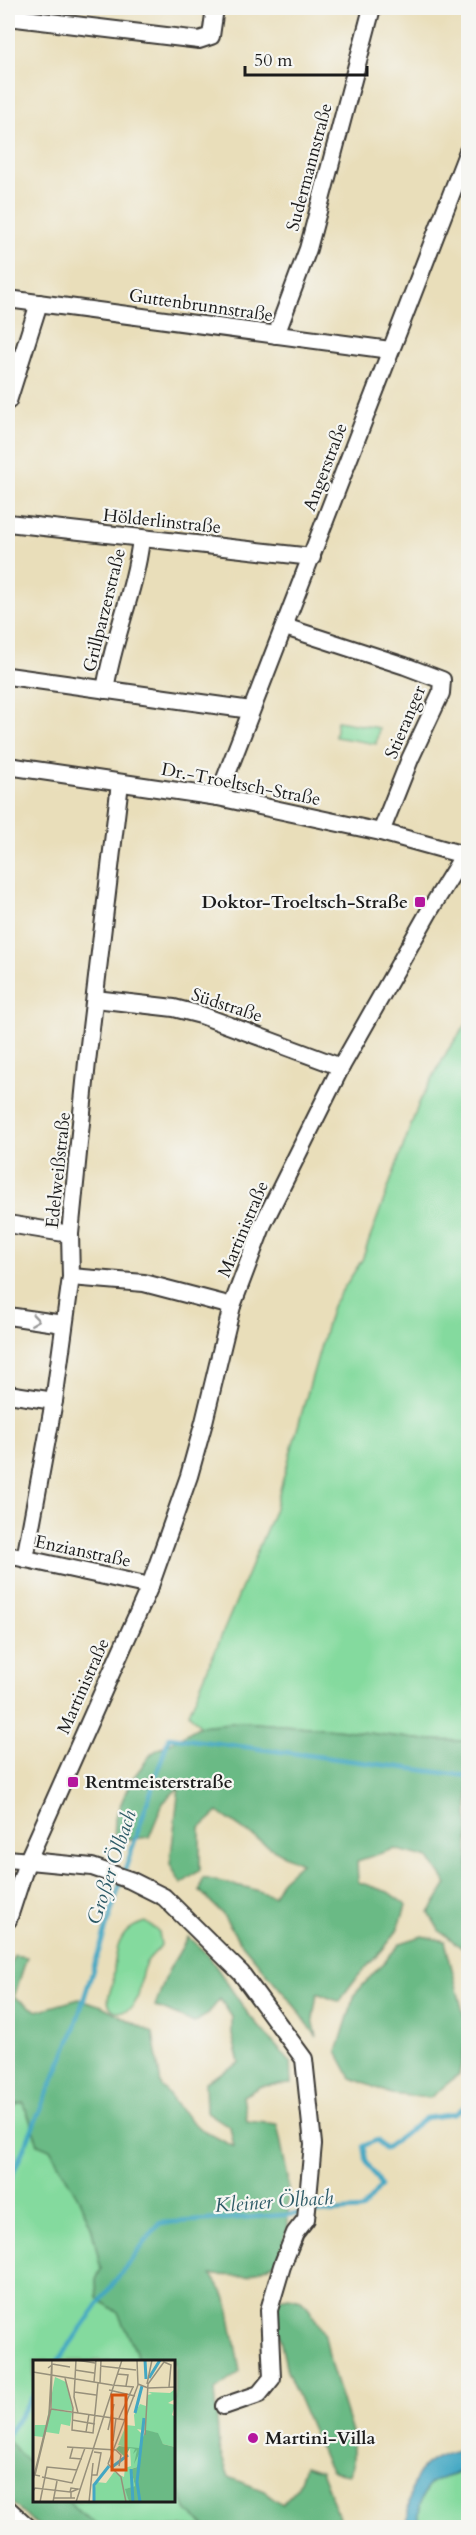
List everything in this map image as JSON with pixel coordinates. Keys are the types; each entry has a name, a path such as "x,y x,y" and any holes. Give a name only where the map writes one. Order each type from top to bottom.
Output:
{"street":[{"path":"8,17 199,40 211,36 215,8"},
{"name":"Sudermannstraße","path":"276,335 308,249 372,8"},
{"name":"Angerstraße","path":"218,797 468,151"},
{"name":"Guttenbrunnstraße","path":"8,299 390,350"},
{"path":"8,401 39,303"},
{"name":"Hölderlinstraße","path":"8,524 312,557"},
{"name":"Grillparzerstraße","path":"105,690 108,669 130,593 141,539"},
{"name":"Stieranger","path":"285,627 442,680 441,693 410,759 381,832"},
{"name":"Grillparzerstraße","path":"8,676 251,710"},
{"name":"Dr.-Troeltsch-Straße","path":"8,766 218,797 466,851"},
{"name":"Edelweißstraße","path":"25,1559 54,1401 71,1277 70,1234 120,783"},
{"name":"Martinistraße","path":"8,1920 27,1862 150,1586 189,1476 232,1306 263,1224 341,1067 430,909 466,851"},
{"name":"Südstraße","path":"95,999 174,1008 201,1015 341,1067"},
{"path":"8,1224 70,1234"},
{"path":"71,1277 144,1283 232,1306"},
{"path":"8,1316 63,1324"},
{"path":"8,1394 54,1401"},
{"name":"Enzianstraße","path":"8,1555 150,1586"},
{"path":"8,1859 92,1867 130,1880 164,1897 241,1973 304,2059 313,2144 306,2214 286,2255 269,2310 272,2378 259,2394 224,2406"},
{"path":"8,2509 29,2528"}],"green space":[{"path":"337,721 379,728 376,744 335,737"},
{"path":"468,1022 468,1741 425,1740 336,1729 241,1722 200,1726 189,1713 274,1511 332,1306 362,1260 419,1103 448,1050"},
{"path":"241,1722 336,1729 425,1740 468,1741 468,1953 439,1930 429,1913 447,1884 429,1858 394,1849 357,1861 358,1882 388,1892 406,1905 401,1922 390,1941 352,1983 340,2002 317,1993 313,2019 317,2037 297,2009 238,1939 221,1912 200,1891 203,1878 273,1896 282,1880 301,1863 268,1846 218,1812 200,1828 200,1870 181,1884 170,1864 179,1787 163,1803 149,1837 114,1841 115,1818 130,1782 152,1753 200,1726"},
{"path":"146,1922 159,1932 161,1945 145,1964 139,1994 133,2006 122,2011 114,2010 108,1998 113,1981 116,1953 122,1937 136,1926"},
{"path":"422,1936 445,1941 468,2032 459,2074 430,2098 391,2094 351,2078 337,2052 355,1994 401,1943"},
{"path":"188,1937 208,1955 248,2014 290,2062 291,2084 261,2086 243,2096 247,2121 277,2124 288,2178 288,2227 277,2262 248,2276 211,2275 227,2299 240,2372 215,2390 219,2449 229,2477 264,2491 282,2504 297,2488 305,2466 321,2471 343,2527 206,2527 187,2511 176,2481 176,2360 140,2360 118,2313 97,2298 96,2280 101,2269 92,2229 79,2199 50,2149 38,2144 24,2103 17,2104 8,2114 8,1975 14,1955 27,1957 14,1997 37,2011 79,1999 102,2006 153,2033 161,2085 181,2111 199,2128 234,2147 230,2127 206,2111 205,2082 239,2063 232,2035 232,2017 220,1999 208,2014 194,2023 155,2006 168,1971"},
{"path":"24,2103 38,2144 50,2149 79,2198 92,2229 101,2269 96,2280 97,2298 118,2313 140,2360 33,2360 33,2466 8,2442 8,2114 17,2104"},
{"path":"289,2297 301,2300 309,2308 325,2335 331,2366 353,2436 353,2465 349,2474 332,2471 325,2461 287,2371 275,2316 279,2299"},
{"path":"8,2442 33,2466 33,2502 69,2502 80,2513 102,2527 40,2527 8,2500"},
{"path":"468,2471 468,2527 418,2528 421,2502 429,2486 444,2477"},
{"path":"176,2483 206,2527 102,2527 80,2513 69,2502 176,2502"}],"water":[{"path":"458,2451 461,2472 439,2478 426,2489 420,2504 418,2527 407,2527 412,2487 422,2468 442,2455"}],"waterway":[{"name":"Großer Ölbach","path":"124,1873 169,1737 468,1776"},
{"name":"Großer Ölbach","path":"8,2185 72,2036 121,1881"},
{"name":"Kleiner Ölbach","path":"59,2360 160,2223 362,2210 381,2186 366,2161 363,2146 377,2140 385,2149 425,2118 454,2114 468,2104"},
{"name":"Kleiner Ölbach","path":"8,2434 33,2396"},
{"path":"439,2468 468,2460"}],"place":[{"name":"Doktor-Troeltsch-Straße","path":"420,902"},
{"name":"Rentmeisterstraße","path":"73,1782"},
{"name":"Martini-Villa","path":"253,2438"}]}
